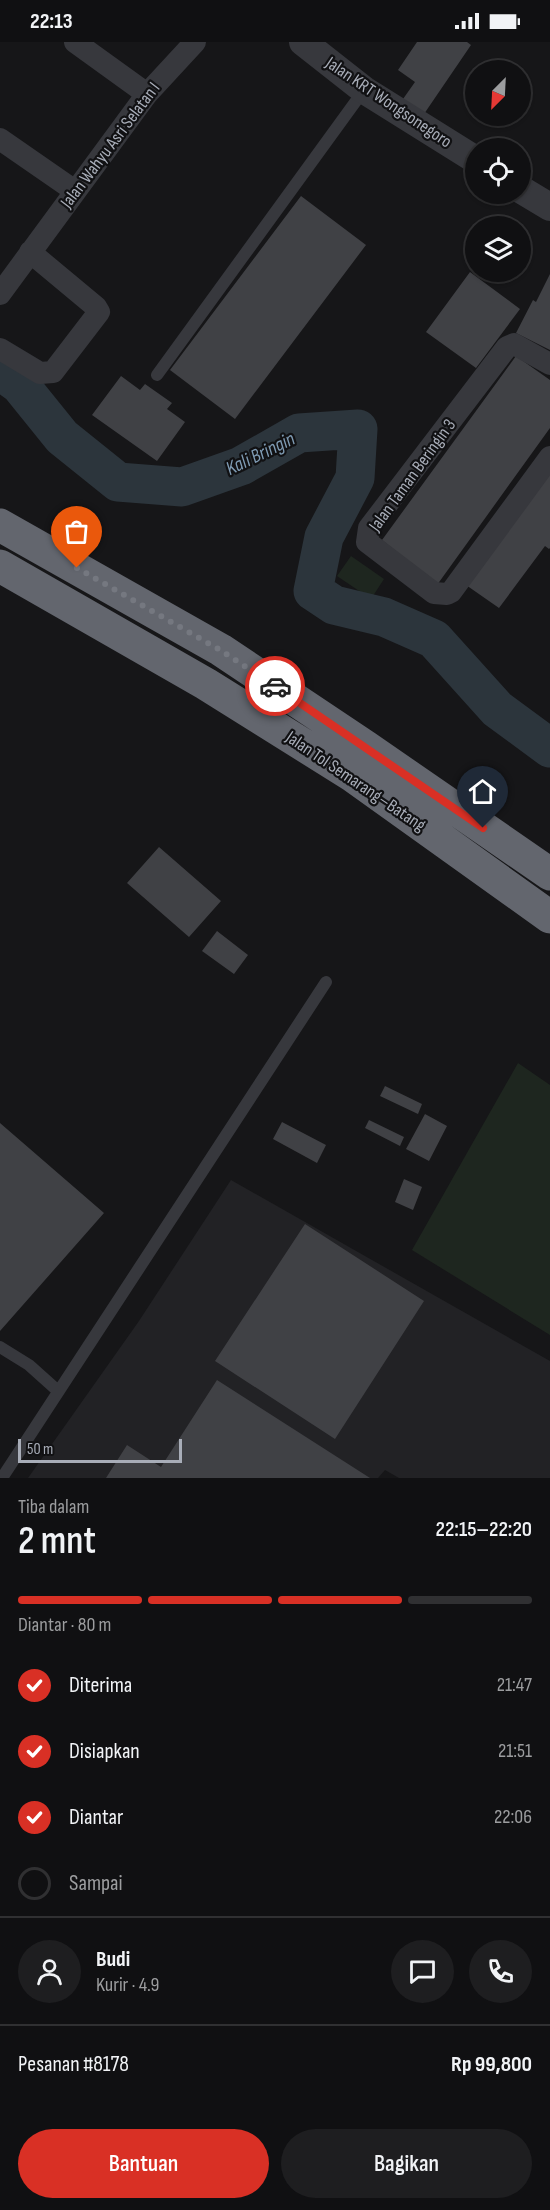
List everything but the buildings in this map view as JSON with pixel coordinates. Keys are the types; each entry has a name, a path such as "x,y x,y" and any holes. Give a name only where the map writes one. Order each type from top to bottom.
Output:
{"highway":[{"name":"Jalan Tol Semarang–Batang","path":"0,525 220,650 550,874"},
{"name":"Jalan Tol Semarang–Batang","path":"0,566 206,684 353,776 550,916"}],"street":[{"path":"75,42 147,94"},
{"name":"Jalan Wahyu Asri Selatan I","path":"0,294 147,94 195,42"},
{"name":"Jalan KRT Wongsonegoro","path":"303,42 364,90 465,153"},
{"path":"0,140 75,191"},
{"path":"531,196 550,207"},
{"path":"0,349 40,373 53,372 99,312 96,307 30,252"},
{"name":"Jalan Taman Beringin 3","path":"550,363 514,344 507,347 369,528 367,542 434,593 447,594 550,457"}],"lane":[{"path":"157,375 364,90"},
{"path":"2,1478 326,982"},
{"path":"0,1347 29,1365 58,1391"}],"shaded area":[{"path":"351,556 384,579 371,599 337,576"},
{"path":"518,1063 550,1085 550,1335 412,1250"},
{"path":"231,1180 550,1361 550,1478 399,1478 385,1470 378,1478 28,1478 139,1321"}],"waterway":[{"name":"Kali Bringin","path":"0,370 20,385 62,437 118,482 182,487 241,466 299,433 358,429 355,478 324,537 313,591 334,605 384,617 434,639 497,709 550,748"}],"way so far":[{"path":"77,568 220,650 275,686"}],"route":[{"path":"275,686 483,828"}]}
